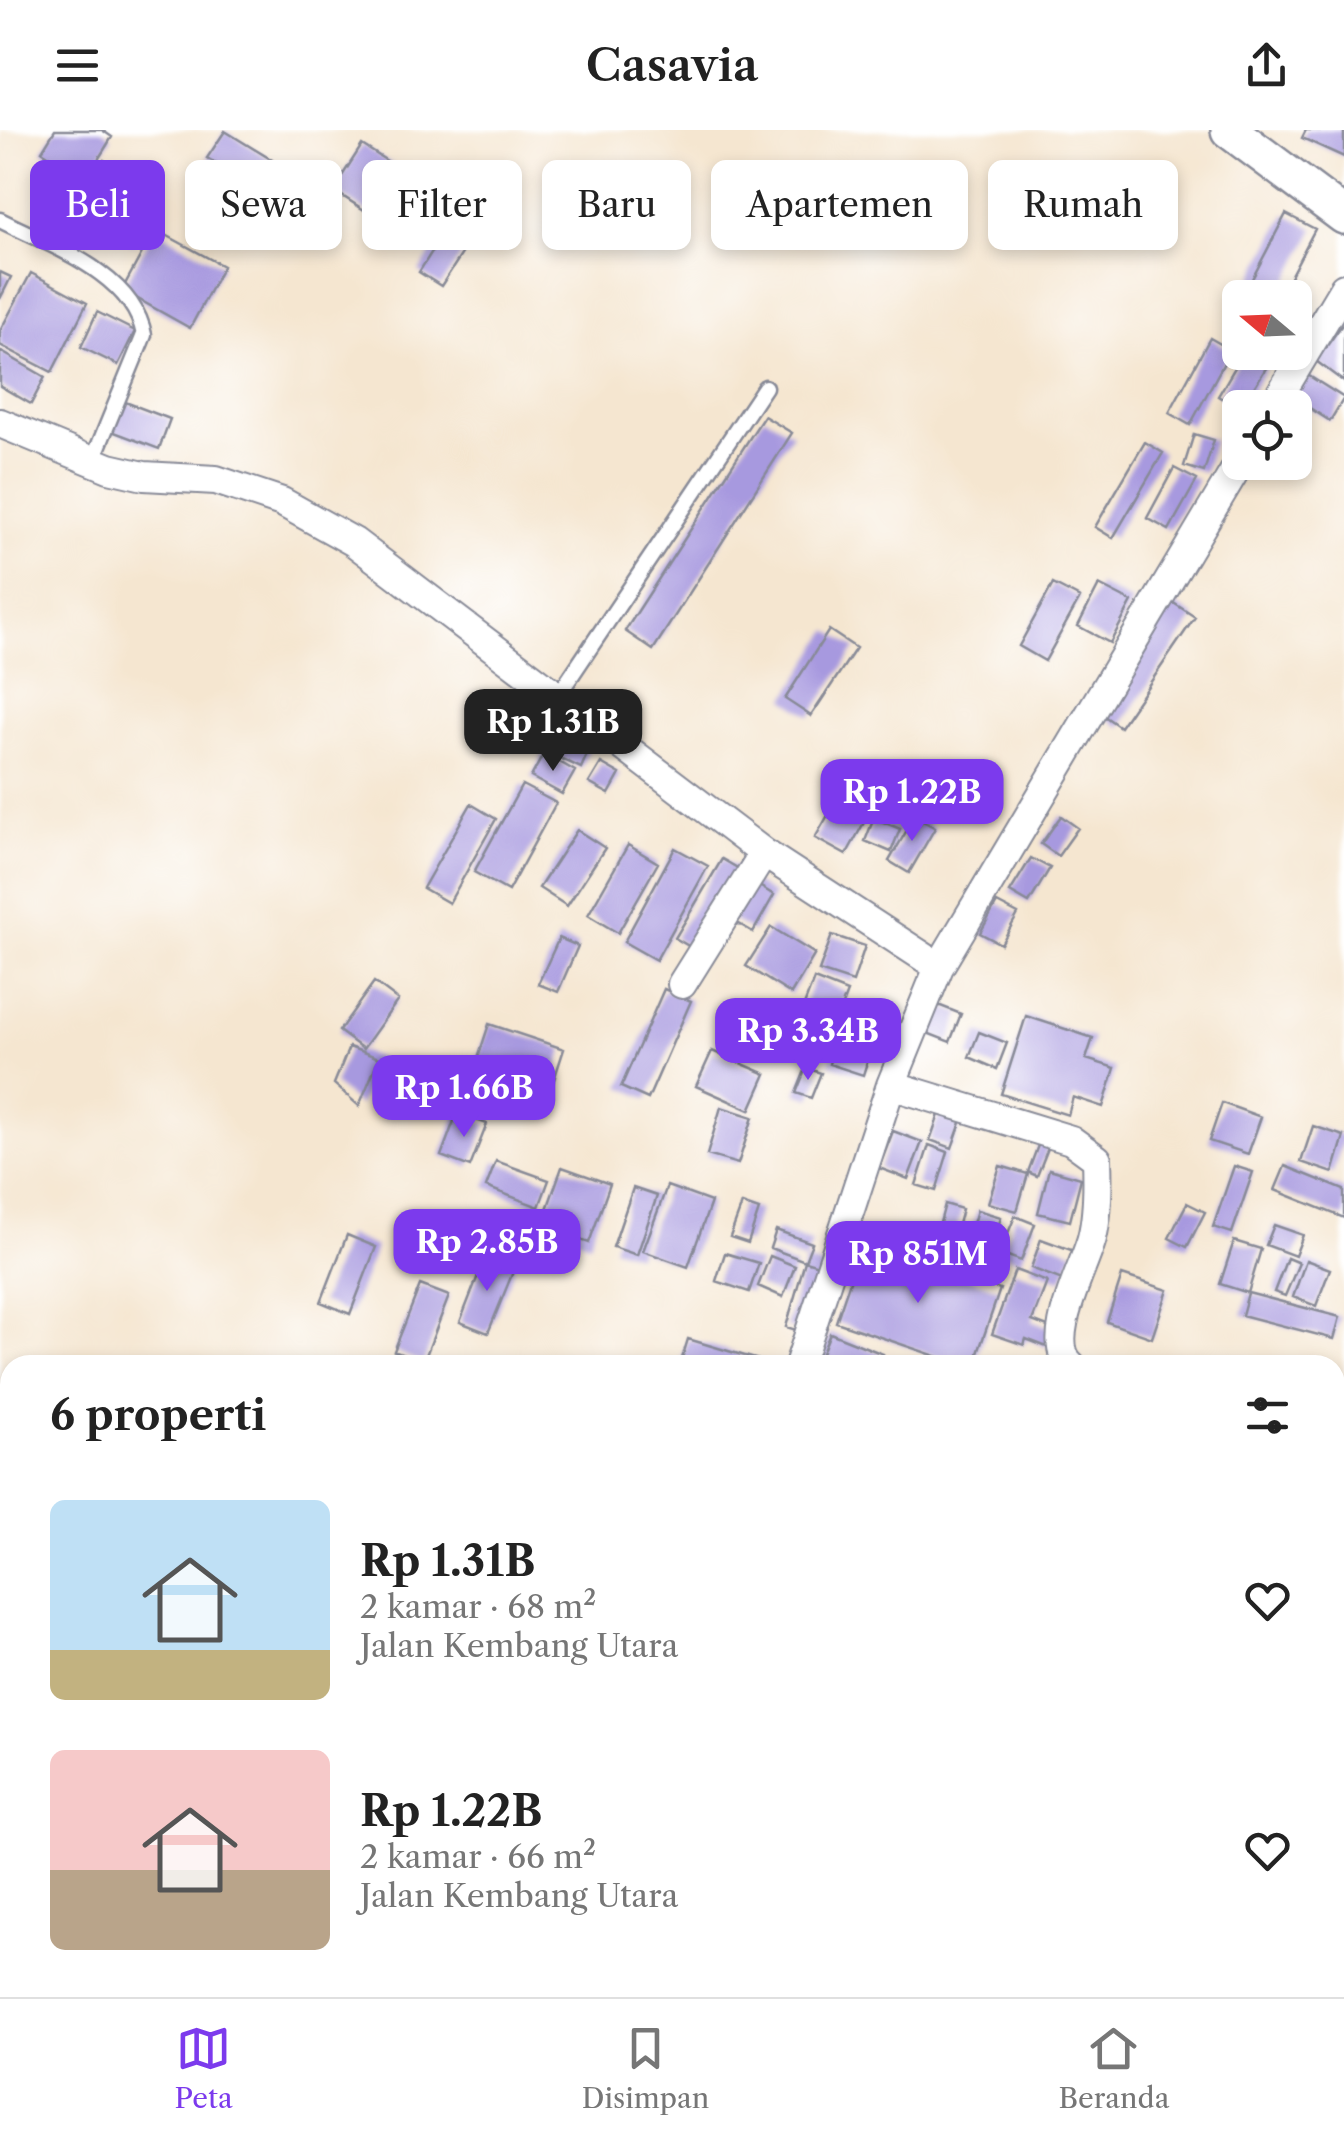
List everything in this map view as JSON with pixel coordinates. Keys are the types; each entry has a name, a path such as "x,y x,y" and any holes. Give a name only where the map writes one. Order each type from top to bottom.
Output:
{"street":[{"path":"1228,130 1344,216"},
{"path":"1283,390 1344,288"},
{"path":"0,423 92,462 144,476 216,480 282,502 354,542 764,852 939,967"},
{"path":"802,1355 891,1085 939,967 1229,480"},
{"path":"682,984 764,852"},
{"path":"891,1085 1070,1140 1097,1159 1092,1236 1060,1336 1063,1355"}],"lane":[{"path":"0,220 88,265 107,279 140,316 144,334 92,462"},
{"path":"558,694 765,387"}],"building":[{"path":"55,130 102,130 112,137 98,160 56,160 42,151"},
{"path":"1306,130 1344,130 1344,157 1302,138"},
{"path":"225,131 272,160 210,160 207,158"},
{"path":"362,145 385,160 362,160 362,209 342,196 342,176"},
{"path":"1286,214 1315,229 1288,280 1252,280"},
{"path":"165,234 185,245 185,250 194,250 223,266 190,328 122,290 144,250 165,250"},
{"path":"433,250 464,250 441,286 419,272"},
{"path":"0,272 11,277 0,299"},
{"path":"31,273 87,303 52,372 0,345 0,331"},
{"path":"97,312 135,331 118,365 81,347"},
{"path":"1344,322 1344,382 1316,361"},
{"path":"1210,338 1222,345 1222,366 1190,425 1169,413"},
{"path":"0,351 45,377 31,404 0,386"},
{"path":"1233,370 1265,370 1252,390 1222,390 1222,399 1218,396"},
{"path":"1306,374 1344,398 1330,421 1312,409 1312,390 1298,390"},
{"path":"120,400 170,419 159,449 109,430"},
{"path":"764,416 792,433 653,650 625,631"},
{"path":"1194,434 1214,440 1204,472 1184,466"},
{"path":"1145,442 1163,453 1113,538 1095,527"},
{"path":"1174,468 1197,480 1169,530 1147,518"},
{"path":"1053,584 1080,598 1045,661 1019,646"},
{"path":"1099,585 1132,602 1110,643 1078,626"},
{"path":"1172,602 1195,617 1120,727 1097,711"},
{"path":"829,630 856,648 811,716 785,699"},
{"path":"557,727 592,743 581,768 545,751"},
{"path":"544,753 575,771 562,794 531,777"},
{"path":"601,763 620,774 609,794 589,783"},
{"path":"901,779 923,785 915,816 892,810"},
{"path":"847,782 877,799 846,855 815,838"},
{"path":"522,785 556,803 508,891 474,872"},
{"path":"471,804 496,819 449,903 423,888"},
{"path":"915,816 935,828 909,873 889,861"},
{"path":"1061,816 1078,828 1058,856 1041,844"},
{"path":"874,818 900,829 891,852 865,841"},
{"path":"577,830 605,848 567,906 539,888"},
{"path":"628,845 658,863 618,933 588,915"},
{"path":"675,848 708,866 656,960 624,942"},
{"path":"1031,858 1050,868 1029,903 1010,892"},
{"path":"722,859 746,873 699,952 675,938"},
{"path":"751,881 774,895 753,932 729,918"},
{"path":"997,903 1018,914 1001,944 980,933"},
{"path":"771,927 815,954 791,994 746,966"},
{"path":"832,935 865,946 853,982 819,971"},
{"path":"559,938 578,946 558,992 538,984"},
{"path":"814,979 847,992 828,1042 795,1029"},
{"path":"374,982 398,1000 363,1049 339,1031"},
{"path":"664,989 691,1001 648,1099 621,1087"},
{"path":"933,1003 961,1014 950,1042 922,1031"},
{"path":"1026,1016 1093,1038 1086,1059 1115,1068 1103,1107 1073,1097 1068,1115 1001,1094"},
{"path":"489,1024 564,1049 551,1089 476,1064"},
{"path":"979,1032 1007,1043 997,1069 969,1057"},
{"path":"836,1040 871,1050 863,1075 829,1064"},
{"path":"349,1047 379,1058 359,1106 334,1084"},
{"path":"712,1051 766,1074 750,1110 696,1086"},
{"path":"806,1068 821,1073 811,1098 796,1093"},
{"path":"1222,1103 1261,1117 1248,1154 1209,1141"},
{"path":"721,1107 753,1117 738,1164 707,1155"},
{"path":"941,1109 963,1117 952,1148 930,1140"},
{"path":"457,1113 487,1124 470,1167 441,1156"},
{"path":"1313,1126 1344,1136 1333,1173 1301,1162"},
{"path":"893,1131 922,1142 908,1179 879,1168"},
{"path":"1040,1140 1050,1143 1037,1176 1028,1172"},
{"path":"929,1145 948,1152 936,1191 916,1185"},
{"path":"496,1161 549,1180 539,1207 486,1187"},
{"path":"1000,1166 1028,1174 1017,1211 988,1203"},
{"path":"1234,1166 1253,1172 1232,1233 1213,1227"},
{"path":"1285,1166 1344,1190 1344,1218 1275,1190"},
{"path":"562,1167 610,1184 589,1243 541,1226"},
{"path":"1049,1169 1081,1178 1070,1221 1038,1213"},
{"path":"667,1186 711,1202 688,1267 643,1251"},
{"path":"633,1188 657,1196 637,1255 613,1247"},
{"path":"1187,1203 1205,1212 1187,1247 1169,1238"},
{"path":"742,1204 759,1210 748,1243 730,1237"},
{"path":"945,1204 962,1209 953,1243 936,1238"},
{"path":"977,1210 1001,1217 990,1254 966,1248"},
{"path":"1015,1216 1035,1224 1021,1261 1000,1253"},
{"path":"1274,1225 1303,1235 1295,1256 1266,1245"},
{"path":"776,1230 812,1243 805,1261 770,1248"},
{"path":"347,1235 376,1247 350,1314 321,1302"},
{"path":"1041,1239 1074,1251 1062,1280 1031,1268"},
{"path":"1234,1241 1261,1249 1248,1293 1220,1284"},
{"path":"863,1243 1000,1289 977,1355 933,1355 836,1322"},
{"path":"725,1253 759,1263 749,1292 716,1281"},
{"path":"486,1255 515,1267 488,1333 460,1322"},
{"path":"770,1256 795,1266 783,1297 758,1286"},
{"path":"1287,1258 1299,1263 1285,1296 1274,1292"},
{"path":"1306,1260 1330,1269 1316,1306 1293,1297"},
{"path":"805,1261 825,1267 806,1333 786,1327"},
{"path":"1015,1270 1047,1282 1032,1321 1053,1329 1047,1347 1026,1339 1024,1345 992,1334"},
{"path":"1122,1275 1168,1290 1152,1338 1107,1322"},
{"path":"420,1285 449,1296 426,1355 394,1351"},
{"path":"1248,1293 1340,1317 1334,1339 1242,1315"},
{"path":"830,1333 883,1354 883,1355 821,1355"},
{"path":"688,1339 742,1355 683,1355"}]}
